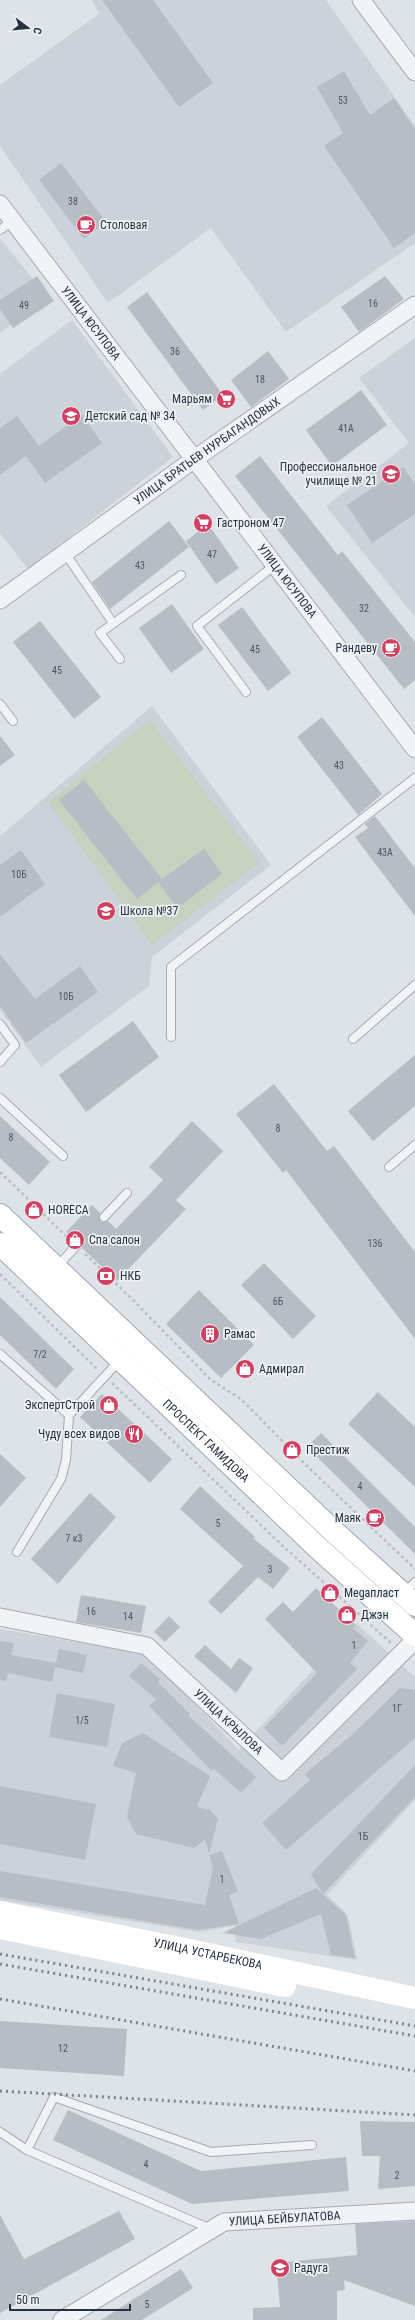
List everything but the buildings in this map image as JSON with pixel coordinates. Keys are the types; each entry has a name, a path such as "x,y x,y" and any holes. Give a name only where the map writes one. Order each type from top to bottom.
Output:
{"main road":[{"name":"ПРОСПЕКТ ГАМИДОВА","path":"0,1215 331,1529 411,1594"},
{"name":"ПРОСПЕКТ ГАМИДОВА","path":"0,1244 316,1546 415,1635"},
{"name":"УЛИЦА УСТАРБЕКОВА","path":"0,1912 180,1948 415,1998"},
{"path":"0,1928 415,2011"}],"street":[{"path":"361,0 415,71"},
{"name":"УЛИЦА ЮСУПОВА","path":"0,204 6,225 193,460 415,748"},
{"name":"УЛИЦА БРАТЬЕВ НУРБАГАНДОВЫХ","path":"0,600 193,460 415,305"},
{"path":"316,1546 331,1529"},
{"name":"УЛИЦА КРЫЛОВА","path":"0,1617 147,1646 282,1772 415,1640"},
{"name":"УЛИЦА БЕЙБУЛАТОВА","path":"62,2320 224,2222 415,2211"}],"lane":[{"path":"65,553 113,623"},
{"path":"246,692 198,626 275,565"},
{"path":"120,659 100,634 181,574"},
{"path":"0,704 13,721"},
{"path":"171,1037 171,967 415,778"},
{"path":"353,1039 415,985"},
{"path":"0,1024 16,1045 1,1059"},
{"path":"0,1098 63,1156"},
{"path":"389,1168 415,1145"},
{"path":"104,1217 127,1193"},
{"path":"57,1268 77,1245"},
{"path":"0,1354 69,1414"},
{"path":"17,1552 61,1479 66,1460 69,1414 121,1359"},
{"path":"27,2150 54,2097 211,2152 312,2145"},
{"path":"0,2132 27,2150 212,2229"}],"path":[{"path":"0,1172 130,1297 211,1380 241,1399 310,1469 415,1569"},
{"path":"0,1274 104,1376 285,1548 402,1653"}],"shaded area":[{"path":"92,0 326,0 415,126 415,243 286,332 211,228 108,303 0,146 0,85 99,14"},
{"path":"0,238 47,297 0,333"},
{"name":"Детский сад № 34","path":"72,320 173,457 28,569 0,533 0,374"},
{"name":"Профессиональное училище № 21","path":"415,338 415,617 326,506 409,443 359,378"},
{"name":"Школа №37","path":"152,706 271,865 152,957 149,986 41,1067 0,1010 0,836"},
{"path":"356,1623 415,1677 415,1800 327,1895 348,1915 357,1960 236,1942 233,1928 238,1925 199,1932 0,1900 0,1629 147,1654 239,1750"}],"green space":[{"path":"150,720 259,863 152,945 48,802"}],"railway":[{"path":"0,1954 415,2026"},
{"path":"0,1964 415,2036"},
{"path":"0,1999 415,2071"},
{"path":"0,2091 415,2115"}],"place":[{"name":"Столовая","path":"86,225"},
{"name":"Марьям","path":"226,399"},
{"name":"Детский сад № 34","path":"71,416"},
{"name":"Профессиональное училище № 21","path":"391,474"},
{"name":"Гастроном 47","path":"203,523"},
{"name":"Рандеву","path":"391,648"},
{"name":"Школа №37","path":"106,911"},
{"name":"HORECA","path":"34,1210"},
{"name":"Спа салон","path":"75,1240"},
{"name":"НКБ","path":"106,1276"},
{"name":"Рамас","path":"210,1334"},
{"name":"Адмирал","path":"245,1369"},
{"name":"ЭкспертСтрой","path":"109,1405"},
{"name":"Чуду всех видов","path":"134,1434"},
{"name":"Престиж","path":"292,1450"},
{"name":"Маяк","path":"375,1518"},
{"name":"Megaпласт","path":"330,1593"},
{"name":"Джэн","path":"347,1615"},
{"name":"Радуга","path":"280,2268"}]}
